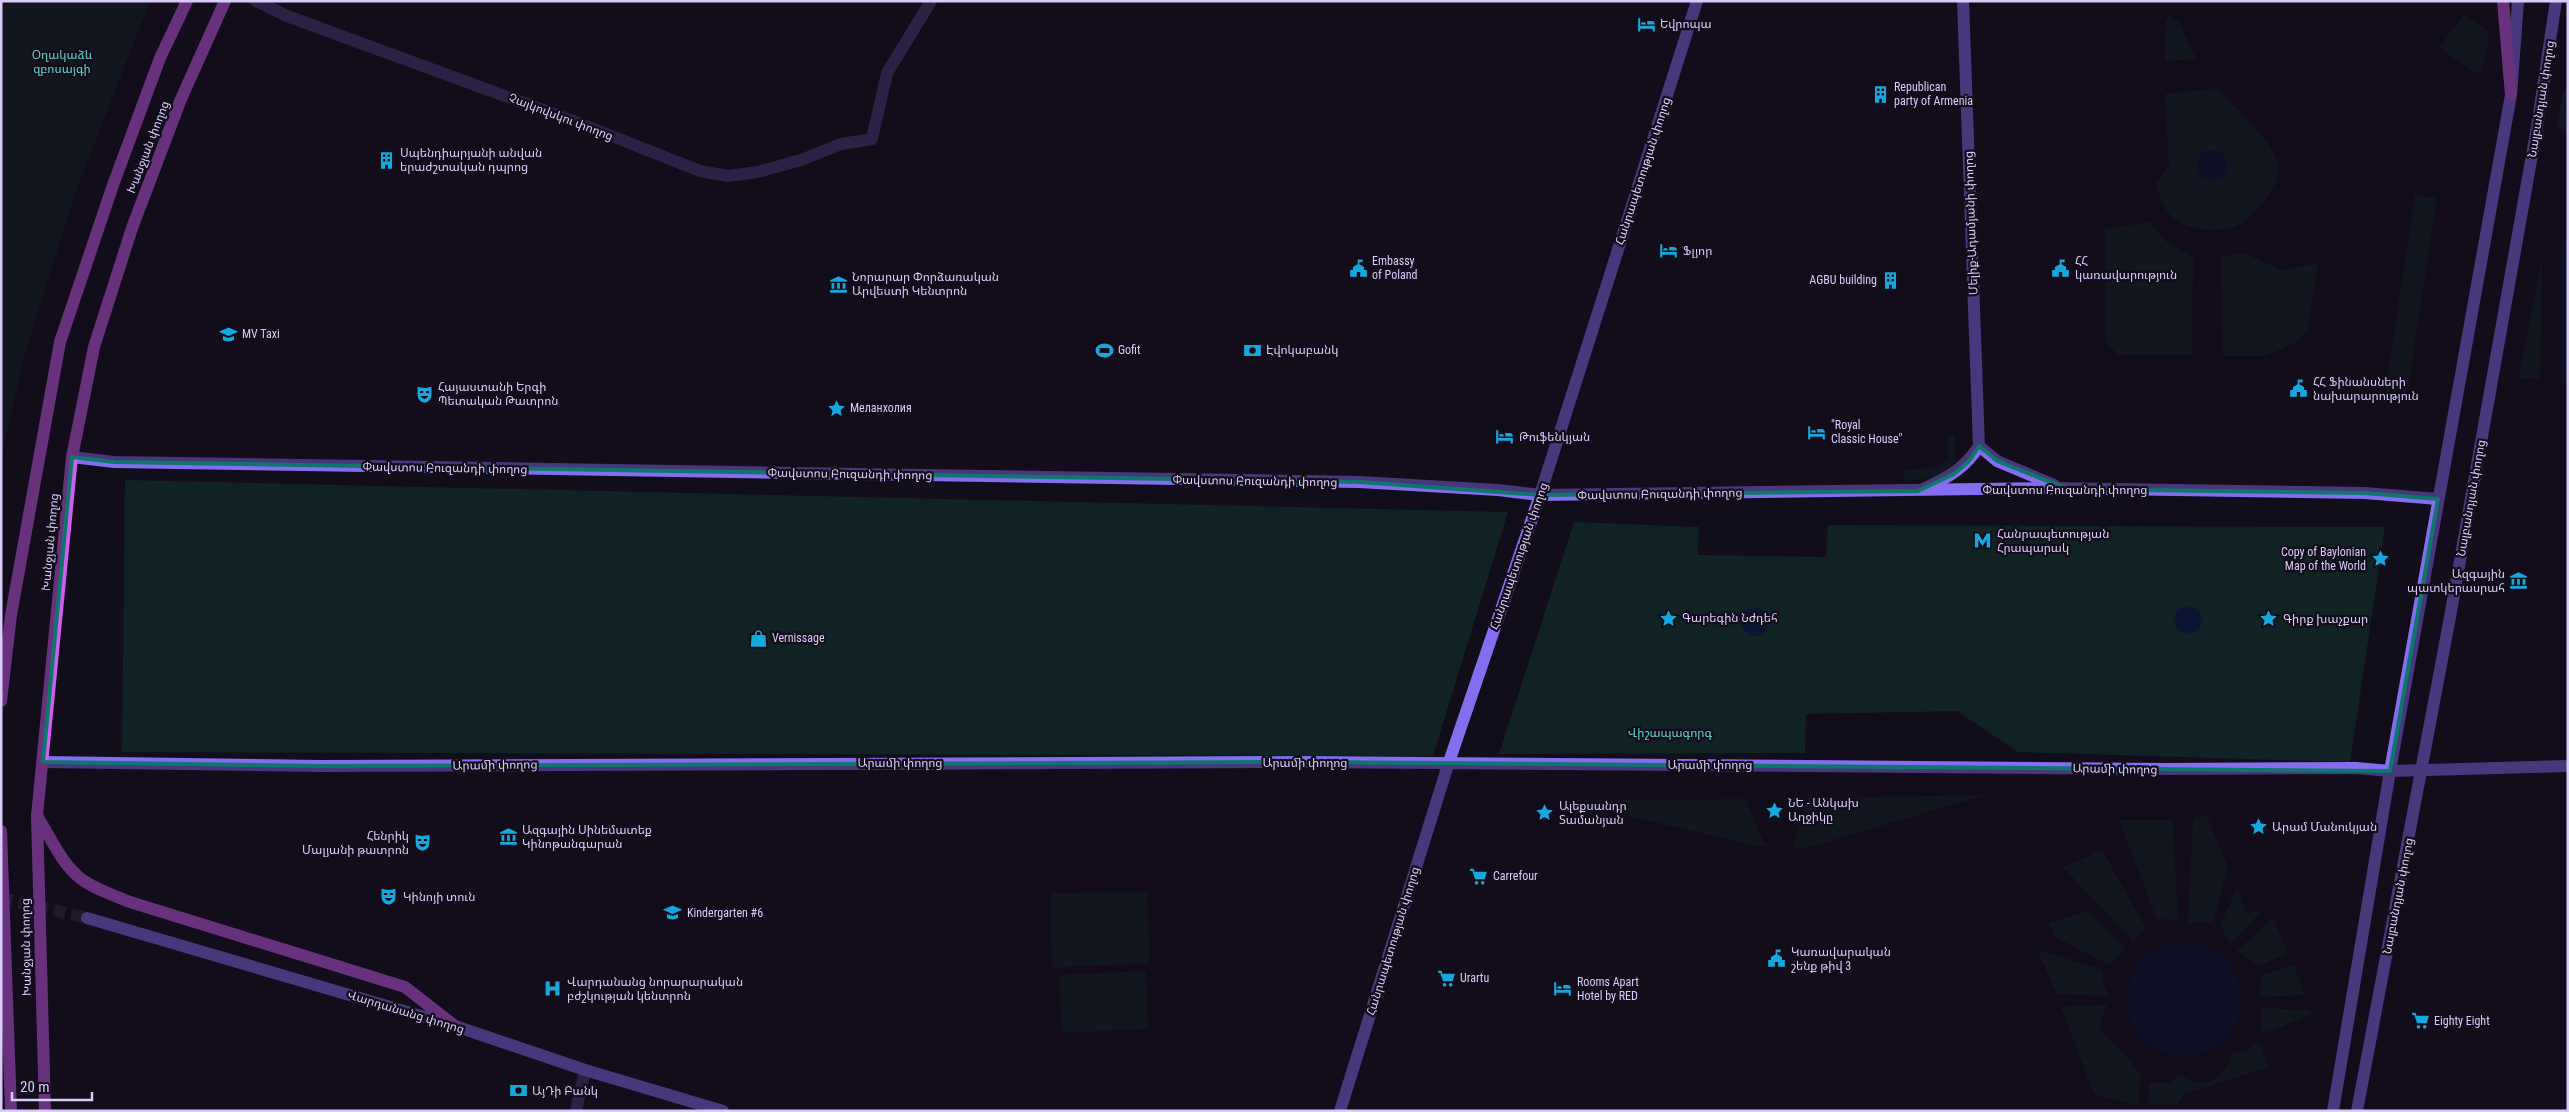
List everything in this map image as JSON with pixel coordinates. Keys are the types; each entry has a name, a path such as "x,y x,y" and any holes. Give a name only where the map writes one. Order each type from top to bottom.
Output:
{"main road":[{"name":"Խանջյան փողոց","path":"1,701 11,615 60,342 113,185 160,58 187,1"},
{"name":"Խանջյան փողոց","path":"46,1111 37,816 72,457 94,347 132,228 181,99 225,1"},
{"path":"2503,1 2510,95"},
{"path":"37,816 67,866 81,879 103,891 130,902 405,987 455,1026"},
{"name":"Խանջյան փողոց","path":"1,831 11,1111"},
{"path":"1,1032 8,1055"}],"street":[{"name":"Չայկովսկու փողոց","path":"256,1 287,16 584,125 700,171 728,176 758,172 801,160 841,144 872,139 887,73 931,1"},
{"name":"Հանրապետության փողոց","path":"1340,1111 1448,765 1540,495 1697,1"},
{"name":"Մելիք-Ադամյանի փողոց","path":"1963,1 1979,446"},
{"path":"2333,1111 2390,771 2510,95 2518,1"},
{"name":"Նալբանդյան փողոց","path":"2357,1111 2422,770 2537,127 2556,1"},
{"path":"1918,491 1954,474 1969,461 1979,446 1997,461 2021,473 2068,489"},
{"name":"Փավստոս Բուզանդի փողոց","path":"72,457 124,462 1359,482 1498,490 1540,495 2068,489 2365,493 2438,499"},
{"name":"Արամի փողոց","path":"43,762 322,766 1301,762 1448,765 2356,768 2390,771 2568,766"},
{"name":"Վարդանանց փողոց","path":"87,918 455,1026 585,1070 723,1111"},
{"path":"576,1111 585,1070"}],"highlighted area":[{"path":"1979,446 1997,461 2068,489 2365,493 2438,499 2390,771 1301,762 321,766 43,762 72,457 114,462 1359,482 1540,495 1918,491 1954,474 1969,461"}],"green space":[{"name":"Օղակաձև զբոսայգի","path":"1,1 150,1 75,194 23,360 1,460"},
{"path":"2464,15 2488,31 2488,47 2481,72 2472,71 2439,47"},
{"path":"2169,16 2179,22 2196,59 2165,61 2166,20"},
{"path":"2568,85 2568,129 2556,129 2563,92"},
{"path":"2217,88 2264,138 2272,149 2279,169 2278,177 2272,189 2250,217 2232,227 2211,230 2190,226 2172,217 2166,210 2156,185 2169,165 2165,94"},
{"path":"2415,195 2437,198 2406,402 2384,399"},
{"path":"2149,222 2164,240 2193,257 2192,355 2118,355 2105,341 2105,229"},
{"path":"2244,253 2282,270 2318,263 2308,329 2295,343 2265,356 2223,356 2221,257"},
{"path":"2542,260 2540,378 2518,379"},
{"path":"1947,434 1955,434 1954,461 1951,469 1939,477 1904,481 1904,470 1936,467 1948,460"},
{"name":"Vernissage","path":"125,480 1508,512 1433,756 122,752"},
{"name":"Վիշապագորգ","path":"1574,522 1699,527 1698,555 1826,557 1828,525 2385,527 2350,762 2018,752 1957,711 1806,714 1805,753 1499,754"},
{"path":"1985,795 1804,849 1793,848 1806,798"},
{"path":"1746,799 1765,846 1755,846 1562,800"},
{"path":"2207,816 2228,867 2213,923 2201,921 2188,925 2193,817"},
{"path":"2119,820 2173,820 2178,922 2167,919 2157,920"},
{"path":"2102,850 2146,928 2133,941 2063,867"},
{"path":"2237,887 2246,913 2262,910 2231,944 2220,926"},
{"path":"1147,892 1150,963 1052,968 1050,893"},
{"path":"2088,911 2126,949 2109,965 2055,937 2049,923"},
{"path":"2273,917 2288,953 2259,966 2237,951"},
{"path":"2037,949 2103,970 2103,984 2109,996 2057,994"},
{"path":"2294,965 2305,995 2259,997 2262,975"},
{"path":"1146,971 1148,1029 1062,1033 1059,975"},
{"path":"2107,1005 2100,1024 2101,1032 2126,1055 2141,1075 2138,1106 2094,1094 2061,1007"},
{"path":"2261,1008 2310,1010 2312,1014 2271,1031 2261,1032"},
{"path":"2259,1040 2269,1067 2185,1094 2178,1104 2148,1104 2149,1083 2168,1083 2181,1074 2197,1083 2212,1080 2224,1069 2232,1053 2246,1051"}],"water":[{"path":"2212,150 2223,154 2227,165 2223,176 2212,180 2201,176 2197,165 2201,154"},
{"path":"2568,236 2568,377 2560,377 2560,253"},
{"path":"2188,606 2198,610 2202,620 2198,630 2188,634 2178,630 2174,620 2178,610"},
{"path":"1755,608 1765,612 1769,622 1765,632 1755,636 1745,632 1741,622 1745,612"},
{"path":"2184,942 2206,946 2224,959 2237,977 2241,999 2237,1021 2224,1039 2206,1052 2184,1056 2162,1052 2144,1039 2131,1021 2127,999 2131,977 2144,959 2162,946"}],"tunnel":[{"path":"1,898 87,918"}],"place":[{"name":"Եվրոպա","path":"1646,24"},
{"name":"Republican party of Armenia","path":"1880,94"},
{"name":"Սպենդիարյանի անվան երաժշտական դպրոց","path":"386,160"},
{"name":"Ֆլյոր","path":"1669,251"},
{"name":"Embassy of Poland","path":"1358,268"},
{"name":"ՀՀ կառավարություն","path":"2061,268"},
{"name":"AGBU building","path":"1891,280"},
{"name":"Նորարար Փորձառական Արվեստի Կենտրոն","path":"838,284"},
{"name":"MV Taxi","path":"228,334"},
{"name":"Gofit","path":"1104,350"},
{"name":"Էվոկաբանկ","path":"1252,350"},
{"name":"ՀՀ Ֆինանսների նախարարություն","path":"2299,389"},
{"name":"Հայաստանի Երգի Պետական Թատրոն","path":"424,394"},
{"name":"Меланхолия","path":"836,408"},
{"name":"\"Royal Classic House\"","path":"1817,432"},
{"name":"Թուֆենկյան","path":"1505,437"},
{"name":"Հանրապետության Հրապարակ","path":"1983,541"},
{"name":"Copy of Baylonian Map of the World","path":"2380,559"},
{"name":"Ազգային պատկերասրահ","path":"2519,581"},
{"name":"Գարեգին Նժդեհ","path":"1668,618"},
{"name":"Գիրք խաչքար","path":"2269,619"},
{"name":"Vernissage","path":"758,638"},
{"name":"ՆԵ - Անկախ Աղջիկը","path":"1774,810"},
{"name":"Ալեքսանդր Տամանյան","path":"1545,813"},
{"name":"Արամ Մանուկյան","path":"2258,827"},
{"name":"Ազգային Սինեմատեք Կինոթանգարան","path":"508,837"},
{"name":"Հենրիկ Մալյանի թատրոն","path":"423,843"},
{"name":"Carrefour","path":"1479,876"},
{"name":"Կինոյի տուն","path":"389,897"},
{"name":"Kindergarten #6","path":"673,913"},
{"name":"Կառավարական շենք թիվ 3","path":"1777,959"},
{"name":"Urartu","path":"1446,978"},
{"name":"Վարդանանց նորարարական բժշկության կենտրոն","path":"553,989"},
{"name":"Rooms Apart Hotel by RED","path":"1563,989"},
{"name":"Eighty Eight","path":"2420,1021"},
{"name":"ԱյԴի Բանկ","path":"518,1091"}]}
